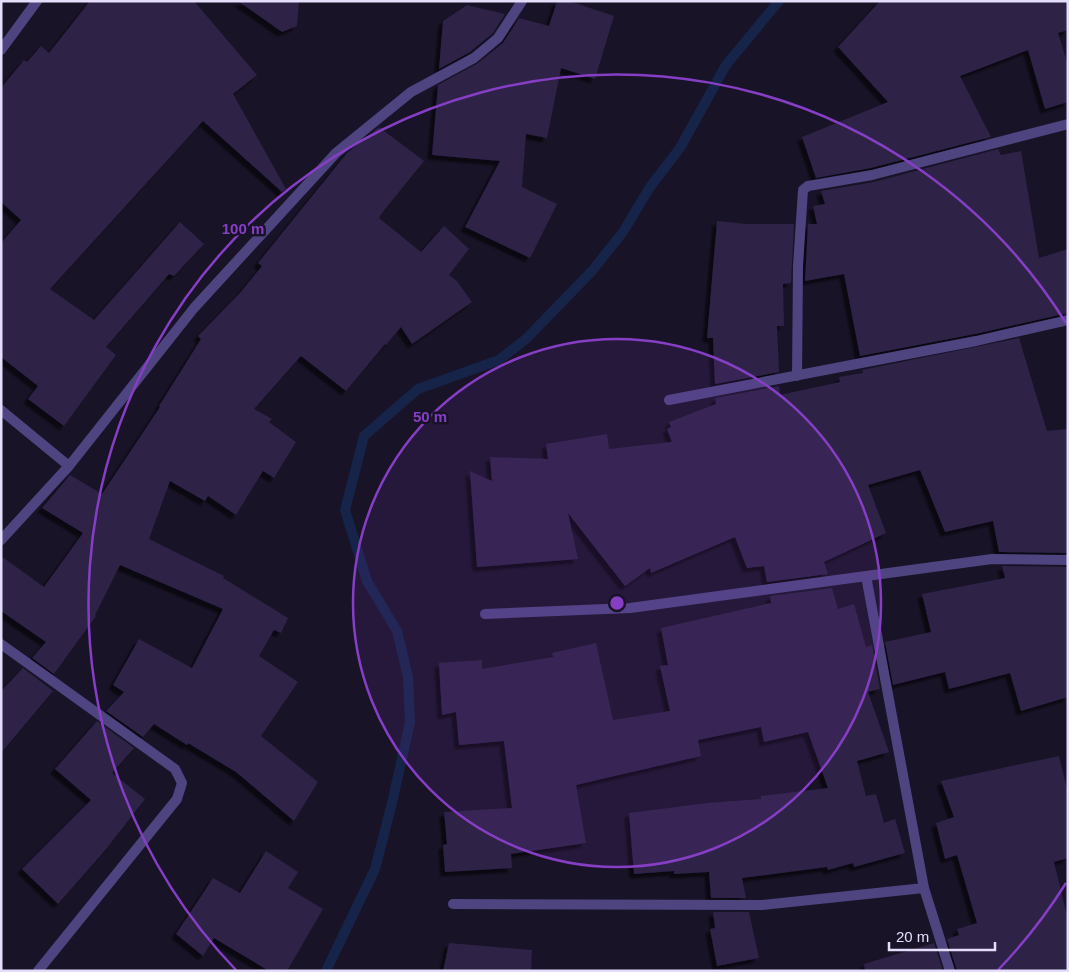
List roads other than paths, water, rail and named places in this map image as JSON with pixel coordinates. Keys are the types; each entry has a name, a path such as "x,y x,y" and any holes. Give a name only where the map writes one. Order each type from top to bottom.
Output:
{"street":[{"path":"1,50 37,1"},
{"path":"1,540 69,466 194,308 336,152 411,92 474,58 498,38 522,1"},
{"path":"797,376 798,266 803,190 808,186 872,175 1068,124"},
{"path":"669,400 976,341 1068,320"},
{"path":"1,410 69,466"},
{"path":"485,614 630,608 992,559 1068,560"},
{"path":"866,576 924,888 950,971"},
{"path":"1,644 175,769 182,783 177,799 38,971"},
{"path":"453,904 762,905 924,888"}],"waterway":[{"path":"326,971 375,869 410,722 408,677 397,631 367,581 345,510 364,436 418,389 499,360 526,339 592,271 623,232 650,187 680,148 726,65 779,1"}]}
